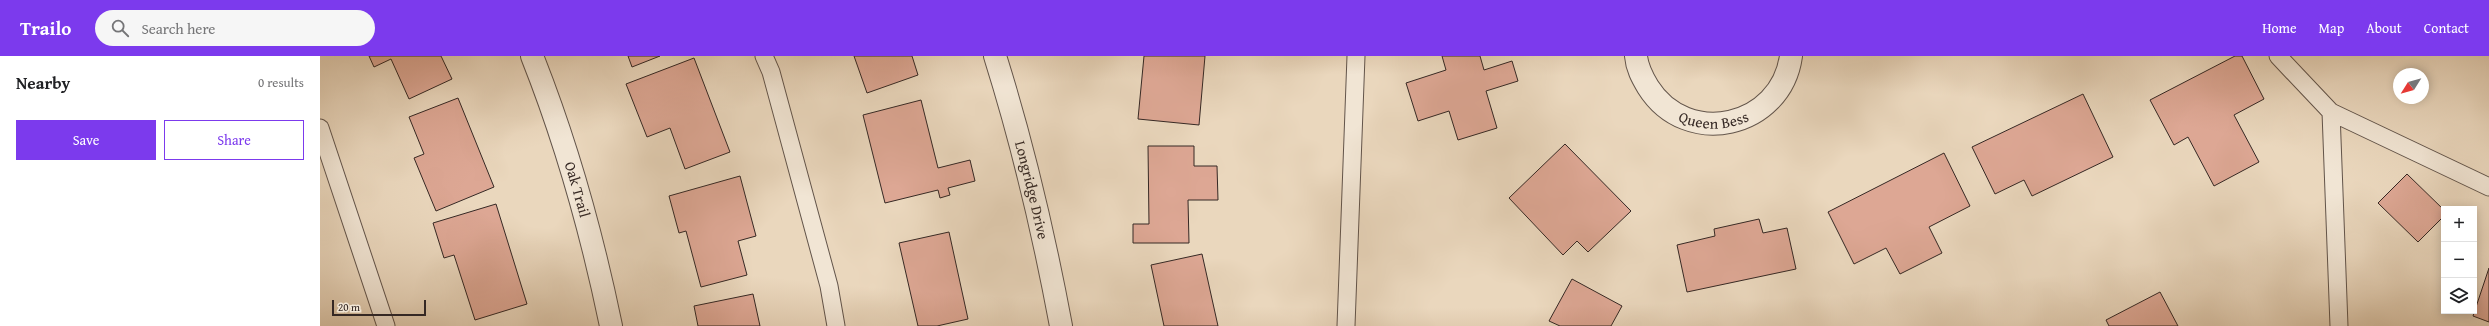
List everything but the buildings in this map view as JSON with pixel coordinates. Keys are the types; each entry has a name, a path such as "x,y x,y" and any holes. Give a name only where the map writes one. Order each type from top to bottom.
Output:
{"street":[{"name":"Oak Trail","path":"532,56 556,117 593,240 611,326"},
{"name":"Longridge Drive","path":"994,56 1011,107 1044,236 1061,326"},
{"name":"Queen Bess","path":"1636,56 1640,74 1657,102 1692,122 1706,124 1734,123 1762,109 1776,95 1789,72 1791,56"}],"lane":[{"path":"764,56 771,72 829,286 836,326"},
{"path":"1346,326 1356,56"},
{"path":"2278,56 2331,112 2489,187"},
{"path":"2331,112 2339,326"},
{"path":"320,128 386,326"}]}
